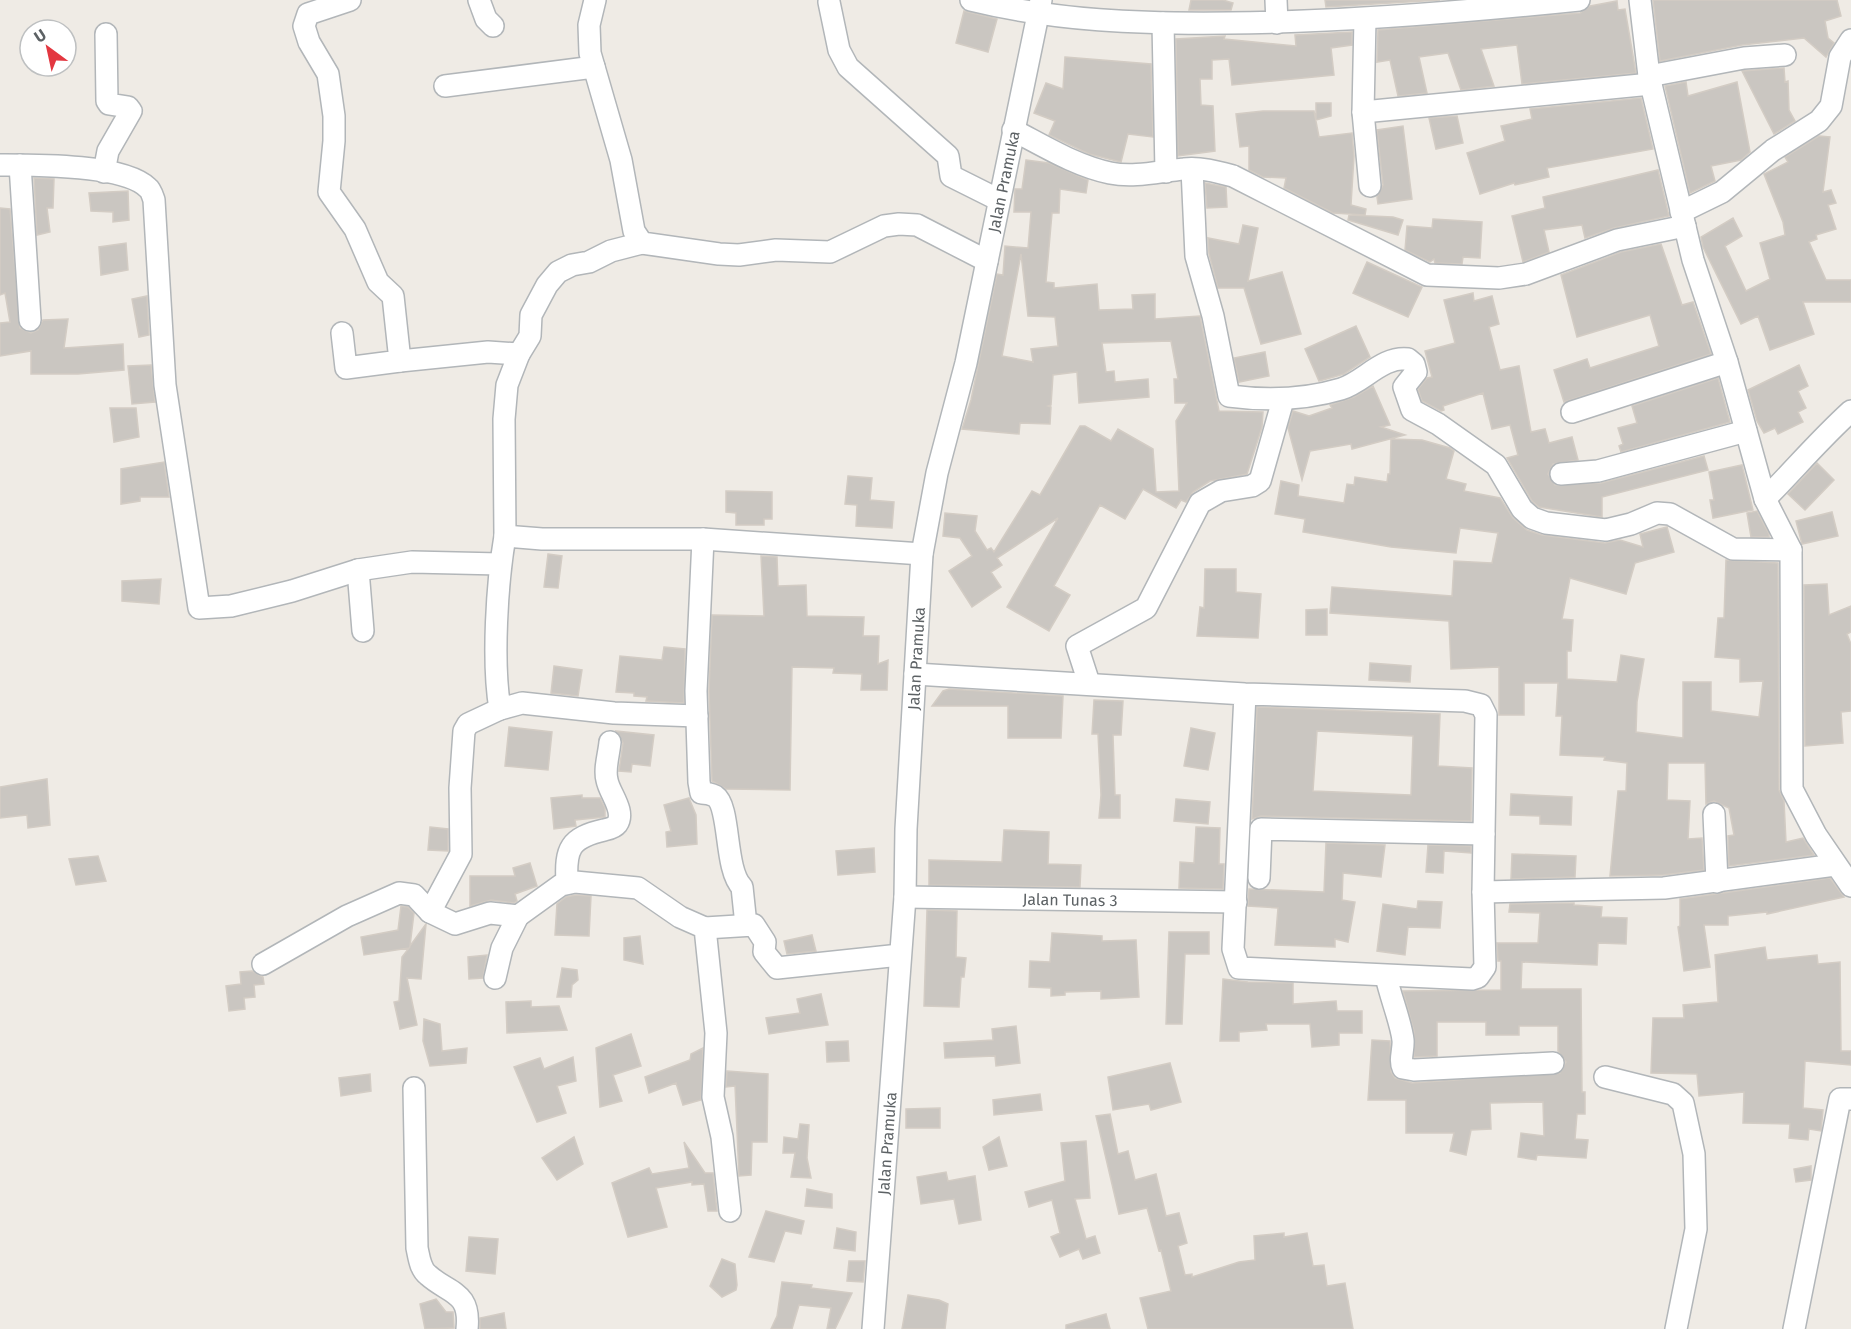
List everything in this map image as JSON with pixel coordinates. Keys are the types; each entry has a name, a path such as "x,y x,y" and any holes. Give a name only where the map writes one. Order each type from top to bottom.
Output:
{"street":[{"path":"350,0 308,14 304,26 309,42 328,74 334,141 329,192 355,229 378,282 393,296 400,361"},
{"path":"479,0 486,19 493,26"},
{"path":"595,0 589,25 590,54 621,160 634,231 642,243"},
{"path":"970,0 1163,23 1277,23 1365,19 1579,0"},
{"path":"1276,0 1277,23"},
{"path":"1640,0 1650,80 1683,219 1727,362 1765,499 1791,550 1792,789 1835,865 1851,886"},
{"path":"829,2 839,50 848,66 948,156 951,177 999,200"},
{"name":"Jalan Pramuka","path":"873,1329 905,897 922,554 937,473 966,363 1040,8"},
{"path":"1365,19 1364,112 1370,186"},
{"path":"1163,23 1166,172"},
{"path":"104,172 108,151 131,111 128,107 109,104 107,101 106,34"},
{"path":"1013,130 1058,154 1111,173 1192,169 1233,176 1427,275 1492,278 1526,274 1617,240 1683,219 1722,192 1773,150 1819,121 1831,106 1840,57 1851,40"},
{"path":"1364,112 1650,80 1744,58 1785,55"},
{"path":"445,86 594,68"},
{"path":"30,320 10,165 81,166 131,179 149,188 154,200 165,385 199,608 231,606 358,570 412,562 500,564"},
{"path":"1192,169 1196,256 1213,316 1228,396 1283,400 1343,388 1394,360 1408,359 1414,364 1416,372 1404,387 1412,411 1438,424 1496,465 1522,509 1532,518 1546,523 1606,530 1631,524 1657,513 1670,514 1733,549 1791,550"},
{"path":"500,709 497,680 500,564 505,536 504,419 507,385 519,354 530,336 531,315 547,285 558,272 572,265 590,262 611,251 642,243 739,255 776,250 830,252 884,226 898,224 917,225 987,261"},
{"path":"342,333 346,368 488,352 519,354"},
{"path":"1572,412 1727,362"},
{"path":"1089,683 1077,646 1146,608 1200,503 1221,490 1256,485 1260,481 1283,400"},
{"path":"1765,499 1810,454 1819,440 1851,411"},
{"path":"1561,474 1598,471 1746,431"},
{"path":"505,536 542,539 703,538 922,554"},
{"path":"703,538 697,716 700,790 713,795 721,803 729,851 737,881 742,886 746,925"},
{"path":"358,570 363,631"},
{"path":"915,674 1245,694 1466,701 1481,705 1486,715 1483,892 1485,967 1479,977 1472,979 1386,976 1239,968 1233,949 1245,694"},
{"path":"430,912 461,854 460,788 464,731 468,724 500,709 522,703 614,713 697,716"},
{"path":"567,883 566,866 569,850 576,839 587,833 616,825 619,817 617,804 606,778 610,742"},
{"path":"1714,814 1717,882"},
{"path":"1258,878 1261,829 1484,834"},
{"path":"1483,892 1621,890 1717,882 1835,865"},
{"path":"495,978 502,948 518,916 567,883 639,888 680,917 705,928 754,925 765,942 764,952 777,968 900,955"},
{"path":"262,964 348,916 399,893 414,895 430,912 455,924 490,913 518,916"},
{"name":"Jalan Tunas 3","path":"905,897 1236,902"},
{"path":"705,928 716,1033 713,1097 722,1137 730,1211"},
{"path":"1386,976 1403,1038 1401,1064 1404,1068 1414,1070 1553,1063"},
{"path":"1605,1077 1673,1094 1683,1103 1694,1154 1696,1229 1676,1329"},
{"path":"414,1088 417,1248 422,1268 428,1276 459,1293 467,1311 468,1329"},
{"path":"1794,1329 1840,1099 1851,1099"}],"building":[{"path":"1191,0 1223,0 1233,3 1231,10 1189,10"},
{"path":"1325,0 1440,0 1326,7"},
{"path":"1653,0 1837,0 1841,16 1825,21 1828,38 1834,43 1826,57 1804,38 1742,45 1660,61"},
{"path":"1617,1 1618,10 1625,9 1636,73 1522,84 1517,45 1481,49 1494,86 1461,90 1448,53 1419,57 1427,93 1398,96 1390,60 1377,62 1378,30 1580,13 1590,6"},
{"path":"964,11 997,19 988,52 956,43"},
{"path":"1352,32 1352,45 1331,48 1334,75 1232,85 1229,59 1212,60 1212,79 1200,79 1201,105 1213,106 1215,151 1178,156 1176,39 1225,36 1224,39 1296,46 1295,35"},
{"path":"1065,57 1151,64 1153,137 1128,134 1121,162 1089,154 1049,135 1055,121 1034,113 1046,83 1063,89"},
{"path":"1784,68 1785,82 1788,81 1789,110 1795,121 1774,134 1742,71"},
{"path":"1686,82 1688,96 1737,82 1750,152 1741,160 1711,166 1715,181 1690,193 1665,86"},
{"path":"1641,98 1653,149 1547,168 1549,177 1515,185 1514,183 1480,194 1467,153 1505,141 1501,126 1532,119 1530,109"},
{"path":"1316,103 1331,103 1331,116 1316,120"},
{"path":"1263,111 1314,111 1319,137 1352,133 1354,156 1351,205 1366,209 1365,215 1333,213 1284,188 1286,178 1263,177 1249,170 1249,146 1240,147 1236,114"},
{"path":"1457,116 1463,143 1436,149 1429,118"},
{"path":"1403,126 1412,199 1378,204 1377,197 1383,185 1377,130"},
{"path":"1819,136 1830,137 1823,192 1831,190 1836,203 1828,205 1836,229 1816,235 1817,239 1809,242 1826,280 1851,280 1851,302 1803,302 1814,334 1770,350 1758,316 1741,324 1703,247 1701,237 1733,218 1742,236 1725,246 1746,291 1770,279 1760,243 1785,235 1783,222 1764,174 1788,162 1785,157"},
{"path":"1026,160 1049,163 1088,180 1086,193 1060,189 1059,213 1052,213 1046,282 1054,283 1054,288 1097,284 1099,310 1133,309 1132,295 1155,294 1155,319 1200,316 1219,411 1263,412 1262,427 1247,474 1210,481 1193,492 1186,502 1181,500 1176,508 1143,489 1125,519 1100,505 1054,586 1070,595 1049,631 1007,607 1058,518 997,558 1002,565 991,572 1001,587 972,607 949,571 972,556 960,538 943,536 945,513 977,516 975,531 987,550 991,548 994,552 1032,491 1040,495 1080,426 1085,426 1111,441 1118,429 1153,449 1156,492 1179,491 1176,421 1187,403 1175,403 1174,379 1178,379 1171,341 1102,343 1106,372 1114,371 1115,382 1148,379 1149,397 1079,403 1077,372 1053,375 1051,405 1048,406 1051,407 1050,424 1020,423 1019,434 962,429 971,400 997,274 1003,275 1005,246 1028,248 1031,212 1014,212 1015,189 1022,189","holes":["1021,254 1028,316 1055,317 1058,346 1031,349 1033,362 1002,356"]},
{"path":"1658,170 1669,216 1614,228 1585,238 1582,225 1544,230 1549,252 1523,262 1512,216 1545,208 1543,197"},
{"path":"34,178 54,179 53,208 47,208 50,232 37,235"},
{"path":"1205,183 1226,187 1227,207 1207,208"},
{"path":"128,191 129,220 113,222 113,212 91,211 89,193"},
{"path":"0,208 10,209 20,328 31,333 38,330 43,320 68,319 64,348 123,344 124,370 78,374 31,374 31,351 0,356 0,323 10,322 5,293 0,295"},
{"path":"1349,215 1393,217 1403,220 1398,235 1348,220"},
{"path":"1433,219 1482,222 1480,258 1463,257 1462,264 1435,263 1434,259 1430,262 1405,250 1407,226 1432,228"},
{"path":"1243,225 1258,228 1248,281 1282,272 1301,334 1261,344 1244,288 1218,288 1209,254 1208,238 1239,244"},
{"path":"126,243 128,270 101,275 99,247"},
{"path":"1661,244 1682,305 1693,302 1711,354 1564,402 1554,370 1587,359 1590,368 1659,346 1650,315 1577,337 1561,275 1621,252"},
{"path":"1367,262 1422,287 1408,317 1353,293"},
{"path":"1473,293 1474,301 1492,296 1499,324 1489,327 1500,370 1519,366 1531,432 1545,429 1549,443 1572,437 1578,460 1553,464 1548,474 1555,485 1601,483 1704,456 1708,470 1602,497 1602,517 1539,507 1532,501 1507,458 1518,455 1510,425 1492,429 1483,393 1443,406 1444,410 1441,411 1422,401 1418,389 1427,378 1432,377 1425,351 1455,343 1444,300"},
{"path":"147,296 149,335 139,337 132,299"},
{"path":"1356,326 1370,357 1344,374 1319,381 1305,349"},
{"path":"1265,352 1269,376 1239,382 1234,358"},
{"path":"151,365 155,402 132,404 128,366"},
{"path":"1799,365 1808,386 1798,391 1806,408 1798,412 1803,422 1778,434 1775,428 1764,433 1757,421 1748,390"},
{"path":"1718,378 1730,422 1621,452 1619,446 1623,444 1618,428 1637,423 1632,406"},
{"path":"1373,386 1390,425 1381,427 1405,435 1352,449 1351,444 1310,451 1302,480 1288,428 1293,411 1309,416 1332,408 1330,405 1354,397"},
{"path":"110,408 136,408 139,437 114,442"},
{"path":"1391,439 1422,440 1450,448 1454,451 1446,479 1466,484 1464,491 1500,498 1513,518 1527,530 1542,535 1605,543 1620,540 1643,547 1640,534 1667,527 1674,552 1635,563 1626,594 1570,578 1562,619 1573,620 1571,651 1567,651 1567,679 1617,682 1621,655 1644,659 1637,702 1636,732 1683,738 1683,682 1711,682 1711,711 1759,717 1763,681 1740,682 1740,659 1715,657 1718,618 1724,618 1726,560 1778,563 1779,790 1784,801 1786,842 1803,838 1814,855 1729,866 1728,836 1734,835 1729,808 1714,801 1706,804 1705,763 1668,763 1667,800 1690,801 1688,839 1702,838 1704,870 1663,875 1610,876 1618,791 1626,791 1627,763 1604,760 1605,757 1560,755 1562,716 1556,716 1558,683 1524,683 1524,715 1499,715 1499,667 1451,669 1449,621 1330,613 1332,587 1452,596 1454,561 1492,563 1498,533 1460,528 1456,553 1391,547 1303,532 1305,519 1275,514 1281,481 1299,485 1298,496 1344,503 1347,484 1354,485 1355,477 1387,482 1388,474 1390,474"},
{"path":"164,462 169,497 140,497 140,501 121,504 121,469"},
{"path":"1817,463 1834,480 1805,510 1788,494"},
{"path":"1742,465 1753,510 1713,518 1710,500 1714,500 1709,472"},
{"path":"848,476 872,478 870,500 894,502 892,528 856,526 857,505 845,504"},
{"path":"726,491 772,492 772,519 764,519 764,525 736,525 736,513 726,512"},
{"path":"1757,511 1769,537 1751,537 1747,513"},
{"path":"1832,512 1838,536 1802,544 1796,521"},
{"path":"548,554 562,556 558,588 544,587"},
{"path":"761,556 777,557 778,586 806,585 807,616 864,617 863,636 879,636 878,664 888,660 887,690 861,690 862,674 833,673 834,668 792,667 790,790 726,789 712,781 709,691 712,615 764,616"},
{"path":"1205,569 1236,569 1236,592 1261,594 1258,638 1197,636 1200,607 1204,608"},
{"path":"161,579 159,604 122,601 122,581"},
{"path":"1827,584 1829,615 1851,606 1851,632 1847,634 1851,644 1851,711 1841,712 1843,743 1805,746 1804,585"},
{"path":"1327,609 1327,635 1306,635 1306,610"},
{"path":"664,647 685,649 684,703 646,701 647,697 634,696 634,693 616,692 620,656 662,660"},
{"path":"1370,663 1411,666 1410,682 1369,680"},
{"path":"554,666 582,670 578,696 551,693"},
{"path":"949,689 1063,696 1061,738 1008,738 1008,706 932,706 943,691"},
{"path":"1094,700 1123,701 1121,735 1113,735 1115,795 1120,795 1120,818 1099,818 1101,795 1098,734 1092,734"},
{"path":"1257,707 1440,714 1438,766 1472,768 1471,821 1261,816 1252,819","holes":["1317,731 1413,736 1411,795 1313,791"]},
{"path":"509,727 552,732 548,770 505,766"},
{"path":"1191,728 1215,733 1208,770 1184,766"},
{"path":"616,731 654,735 650,766 632,764 631,772 619,771 623,743"},
{"path":"47,779 50,825 28,828 27,815 0,818 0,787"},
{"path":"1511,794 1572,797 1571,825 1540,824 1540,816 1510,815"},
{"path":"582,795 582,798 600,798 605,808 605,817 575,820 576,826 554,829 551,798"},
{"path":"689,798 696,815 697,844 667,847 666,832 671,831 664,805"},
{"path":"1176,799 1210,802 1208,824 1174,821"},
{"path":"430,827 448,829 448,851 428,850"},
{"path":"1196,827 1220,828 1219,864 1224,864 1223,889 1179,888 1180,862 1194,863"},
{"path":"1004,830 1049,832 1048,864 1081,865 1080,887 929,885 929,860 1002,862"},
{"path":"1326,843 1385,845 1381,877 1343,873 1342,900 1355,902 1348,942 1335,939 1335,947 1275,945 1278,908 1248,906 1249,889 1324,892"},
{"path":"1428,845 1471,846 1471,853 1444,851 1443,873 1426,872"},
{"path":"874,848 875,872 838,875 836,851"},
{"path":"1512,854 1576,856 1575,877 1511,879"},
{"path":"98,856 106,881 76,885 69,859"},
{"path":"530,863 537,886 515,894 517,901 514,903 491,900 470,906 470,876 515,876 513,868"},
{"path":"1830,878 1844,897 1767,914 1767,912 1728,916 1728,925 1704,925 1710,967 1684,971 1678,927 1680,926 1680,899"},
{"path":"591,896 589,936 555,935 557,904 566,897"},
{"path":"1418,901 1442,902 1440,928 1408,927 1405,955 1377,951 1383,904 1417,909"},
{"path":"1574,903 1574,905 1602,907 1601,917 1627,918 1626,944 1598,943 1597,965 1522,962 1521,989 1581,989 1582,1092 1585,1092 1585,1114 1577,1114 1575,1139 1588,1140 1586,1158 1537,1155 1536,1160 1518,1157 1521,1133 1544,1136 1543,1102 1490,1103 1491,1129 1471,1130 1466,1155 1450,1151 1454,1133 1406,1133 1406,1100 1368,1100 1372,1040 1390,1041 1391,1072 1395,1078 1412,1083 1560,1073 1566,1062 1558,1051 1558,1026 1519,1026 1519,1035 1486,1035 1486,1022 1437,1022 1437,1056 1414,1057 1414,1031 1403,991 1501,990 1501,961 1498,961 1497,943 1538,943 1540,913 1509,912 1510,904"},
{"path":"401,906 408,907 414,913 410,946 426,924 421,979 407,978 417,1025 400,1029 394,1002 399,1001 402,957 409,948 364,955 361,937 398,930"},
{"path":"927,910 957,911 956,957 966,958 964,977 961,977 959,1007 924,1006"},
{"path":"1169,932 1209,932 1209,954 1185,954 1182,1024 1166,1024"},
{"path":"1052,933 1102,936 1102,941 1136,940 1139,997 1101,999 1101,991 1065,992 1065,995 1051,996 1051,988 1029,987 1030,961 1050,962"},
{"path":"812,935 816,951 787,954 784,941"},
{"path":"640,936 643,964 624,960 624,938"},
{"path":"1765,947 1767,960 1817,955 1818,964 1840,962 1841,1051 1851,1051 1851,1065 1805,1061 1803,1108 1823,1110 1821,1131 1809,1129 1808,1140 1789,1138 1790,1124 1743,1123 1744,1092 1699,1096 1697,1074 1651,1073 1653,1018 1684,1018 1683,1005 1718,1002 1715,955"},
{"path":"487,955 483,978 469,979 468,957"},
{"path":"562,968 577,970 578,980 572,985 571,997 557,997"},
{"path":"252,971 263,977 264,984 254,985 255,997 244,998 245,1009 229,1011 226,986 241,984 240,972"},
{"path":"1223,979 1293,983 1293,1004 1336,1001 1337,1011 1362,1011 1362,1033 1339,1033 1339,1045 1312,1047 1310,1024 1266,1024 1267,1030 1239,1032 1239,1041 1220,1041"},
{"path":"821,994 828,1025 769,1034 766,1018 800,1013 797,999"},
{"path":"531,1001 531,1007 559,1006 567,1030 507,1033 506,1002"},
{"path":"424,1019 440,1024 442,1051 467,1048 466,1063 430,1066 423,1041"},
{"path":"1016,1026 1020,1063 996,1066 995,1056 945,1058 944,1043 993,1040 992,1029"},
{"path":"631,1034 641,1066 613,1075 622,1101 600,1107 596,1048"},
{"path":"848,1041 849,1061 827,1062 826,1042"},
{"path":"703,1048 701,1100 683,1105 676,1083 649,1093 645,1077 690,1060 691,1054"},
{"path":"573,1057 576,1081 557,1086 566,1113 537,1122 514,1067 540,1058 544,1069"},
{"path":"1170,1063 1181,1102 1151,1110 1149,1104 1113,1110 1108,1077"},
{"path":"727,1071 768,1074 767,1142 752,1142 751,1175 739,1176 735,1086 726,1087"},
{"path":"370,1074 371,1091 341,1096 339,1078"},
{"path":"1040,1094 1042,1110 994,1115 993,1100"},
{"path":"940,1108 940,1128 906,1128 906,1109"},
{"path":"1110,1114 1118,1154 1128,1151 1135,1180 1156,1174 1166,1216 1179,1213 1187,1243 1178,1246 1185,1275 1192,1274 1192,1277 1239,1262 1255,1260 1254,1236 1284,1233 1284,1237 1307,1233 1313,1266 1324,1265 1327,1286 1345,1283 1353,1329 1148,1329 1140,1298 1171,1291 1147,1208 1119,1214 1096,1116"},
{"path":"800,1124 809,1125 807,1158 811,1178 791,1177 795,1153 783,1153 784,1137 798,1139"},
{"path":"574,1137 583,1164 557,1180 542,1158"},
{"path":"999,1137 1007,1166 989,1170 983,1147"},
{"path":"1086,1141 1090,1198 1075,1199 1086,1239 1095,1236 1100,1253 1083,1259 1079,1249 1060,1257 1051,1237 1060,1233 1052,1200 1029,1207 1025,1192 1065,1181 1061,1143"},
{"path":"684,1142 705,1173 713,1173 717,1211 708,1211 704,1184 692,1185 692,1182 656,1188 667,1227 628,1237 612,1183 649,1168 652,1174 689,1168"},
{"path":"1811,1166 1811,1180 1796,1182 1794,1169"},
{"path":"946,1172 948,1181 975,1176 981,1220 959,1224 954,1199 921,1204 917,1177"},
{"path":"807,1189 832,1194 832,1208 805,1206"},
{"path":"766,1211 804,1221 801,1234 785,1231 774,1262 749,1257"},
{"path":"837,1228 856,1232 855,1251 834,1248"},
{"path":"469,1237 498,1239 495,1274 466,1271"},
{"path":"722,1259 735,1264 737,1285 736,1290 722,1297 710,1286"},
{"path":"849,1261 865,1261 863,1282 847,1281"},
{"path":"782,1282 852,1293 835,1329 827,1329 831,1308 799,1305 792,1329 771,1329 777,1316"},
{"path":"908,1295 939,1300 948,1304 945,1329 902,1329"},
{"path":"436,1299 446,1312 453,1312 454,1328 425,1329 420,1304"},
{"path":"504,1313 506,1329 480,1329 480,1318"},
{"path":"1106,1314 1110,1329 1066,1329 1066,1325"}]}
